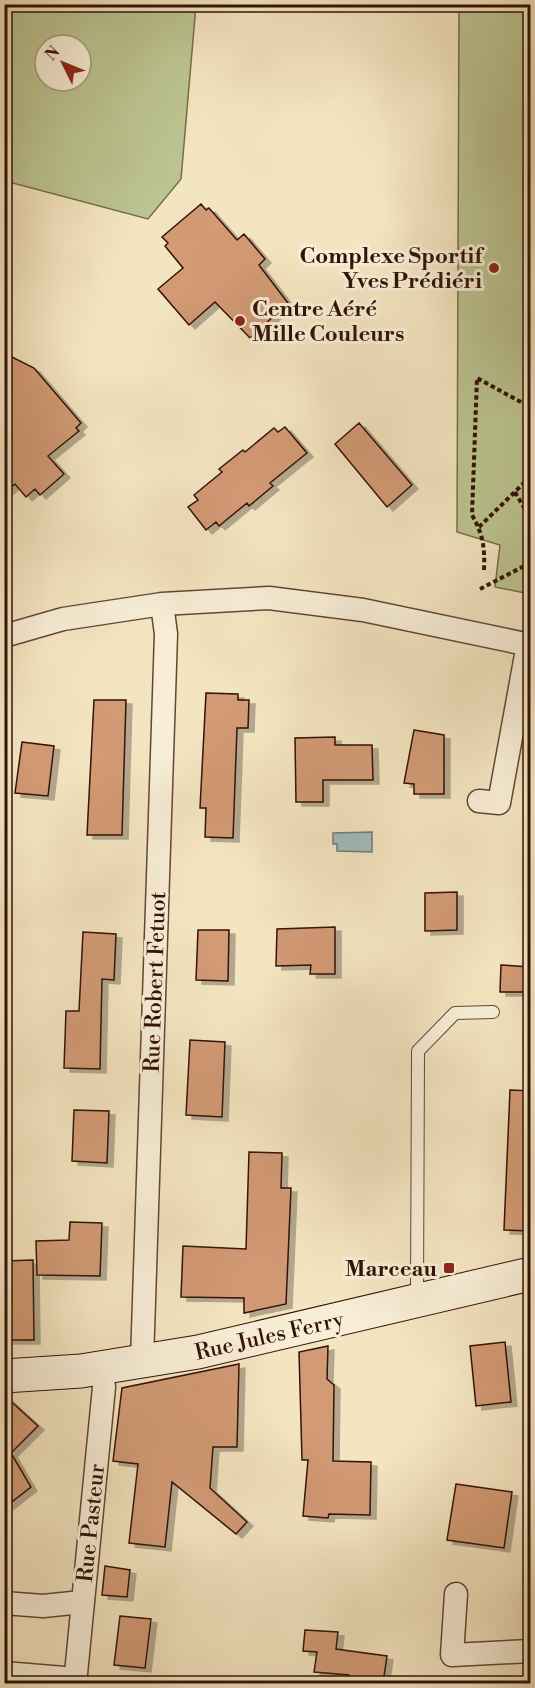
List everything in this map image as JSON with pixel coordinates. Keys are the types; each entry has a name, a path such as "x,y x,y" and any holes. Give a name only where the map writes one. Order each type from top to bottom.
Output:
{"street":[{"path":"4,636 63,619 162,604 269,598 363,610 529,644 499,803 479,801"},
{"name":"Rue Robert Fetuot","path":"142,1361 166,634 162,604"},
{"name":"Rue Jules Ferry","path":"4,1376 101,1368 198,1352 531,1274"},
{"name":"Rue Pasteur","path":"4,1603 43,1606 82,1602 104,1387 101,1368"},
{"path":"456,1594 452,1655 531,1651"},
{"path":"4,1673 76,1681 82,1602"}],"lane":[{"path":"417,1302 418,1051 455,1013 493,1012"}],"path":[{"path":"484,570 485,545 472,515 477,378 531,407"},
{"path":"479,527 531,477"},
{"path":"514,492 531,518"},
{"path":"480,589 531,563"}],"green space":[{"path":"4,5 196,5 181,179 148,219 5,181"},
{"name":"Complexe Sportif Yves Prédiéri","path":"459,5 530,5 530,594 495,587 500,545 457,532"}],"water":[{"path":"372,832 372,852 337,851 337,844 333,844 333,833"}],"building":[{"path":"201,204 206,210 209,208 237,240 244,234 265,259 259,265 288,303 250,338 215,302 189,325 158,289 183,268 165,246 168,243 162,237"},
{"path":"4,353 34,368 81,423 76,428 79,431 48,456 64,474 40,495 35,489 26,497 15,484 4,493"},
{"path":"359,423 412,485 387,507 335,444"},
{"path":"285,427 307,453 270,483 273,486 249,506 247,503 219,526 216,522 206,530 188,507 198,500 194,495 222,472 219,469 243,450 245,452 274,428 278,432"},
{"path":"206,693 238,694 238,700 249,700 248,728 237,728 233,838 205,837 206,808 200,808"},
{"path":"94,700 126,700 122,835 87,835"},
{"path":"414,730 444,735 444,794 414,794 414,784 404,783"},
{"path":"335,737 335,745 372,745 373,780 323,780 323,802 296,802 295,738"},
{"path":"22,742 54,746 48,796 15,793"},
{"path":"457,892 457,930 425,931 425,893"},
{"path":"335,927 335,974 310,974 311,965 276,966 277,929"},
{"path":"198,930 229,930 228,981 196,980"},
{"path":"83,932 116,934 114,980 102,979 100,1069 64,1068 66,1011 79,1011"},
{"path":"501,965 531,967 531,992 500,992"},
{"path":"190,1040 225,1042 222,1117 186,1115"},
{"path":"510,1090 531,1091 531,1231 504,1230"},
{"path":"74,1110 109,1111 107,1163 72,1161"},
{"path":"249,1152 282,1153 281,1188 291,1188 286,1304 244,1313 244,1298 181,1297 183,1246 246,1249"},
{"path":"70,1222 102,1223 100,1276 37,1275 36,1241 69,1240"},
{"path":"33,1260 34,1340 4,1340 4,1261"},
{"path":"505,1342 511,1402 476,1406 470,1346"},
{"path":"328,1346 327,1379 334,1385 333,1461 371,1462 370,1515 329,1514 328,1518 303,1516 308,1460 302,1460 299,1352"},
{"path":"239,1364 237,1447 213,1447 210,1488 247,1522 236,1534 172,1482 165,1547 129,1543 138,1464 113,1461 122,1388"},
{"path":"4,1395 38,1426 11,1453 31,1487 4,1508"},
{"path":"456,1484 512,1492 504,1548 447,1540"},
{"path":"105,1566 130,1570 127,1597 102,1595"},
{"path":"120,1616 151,1619 145,1668 114,1665"},
{"path":"305,1630 338,1632 336,1649 387,1656 383,1683 348,1683 349,1675 314,1672 317,1652 303,1651"}],"place":[{"name":"Complexe Sportif Yves Prédiéri","path":"494,268"},
{"name":"Centre Aéré Mille Couleurs","path":"240,321"},
{"name":"Marceau","path":"449,1268"}]}
